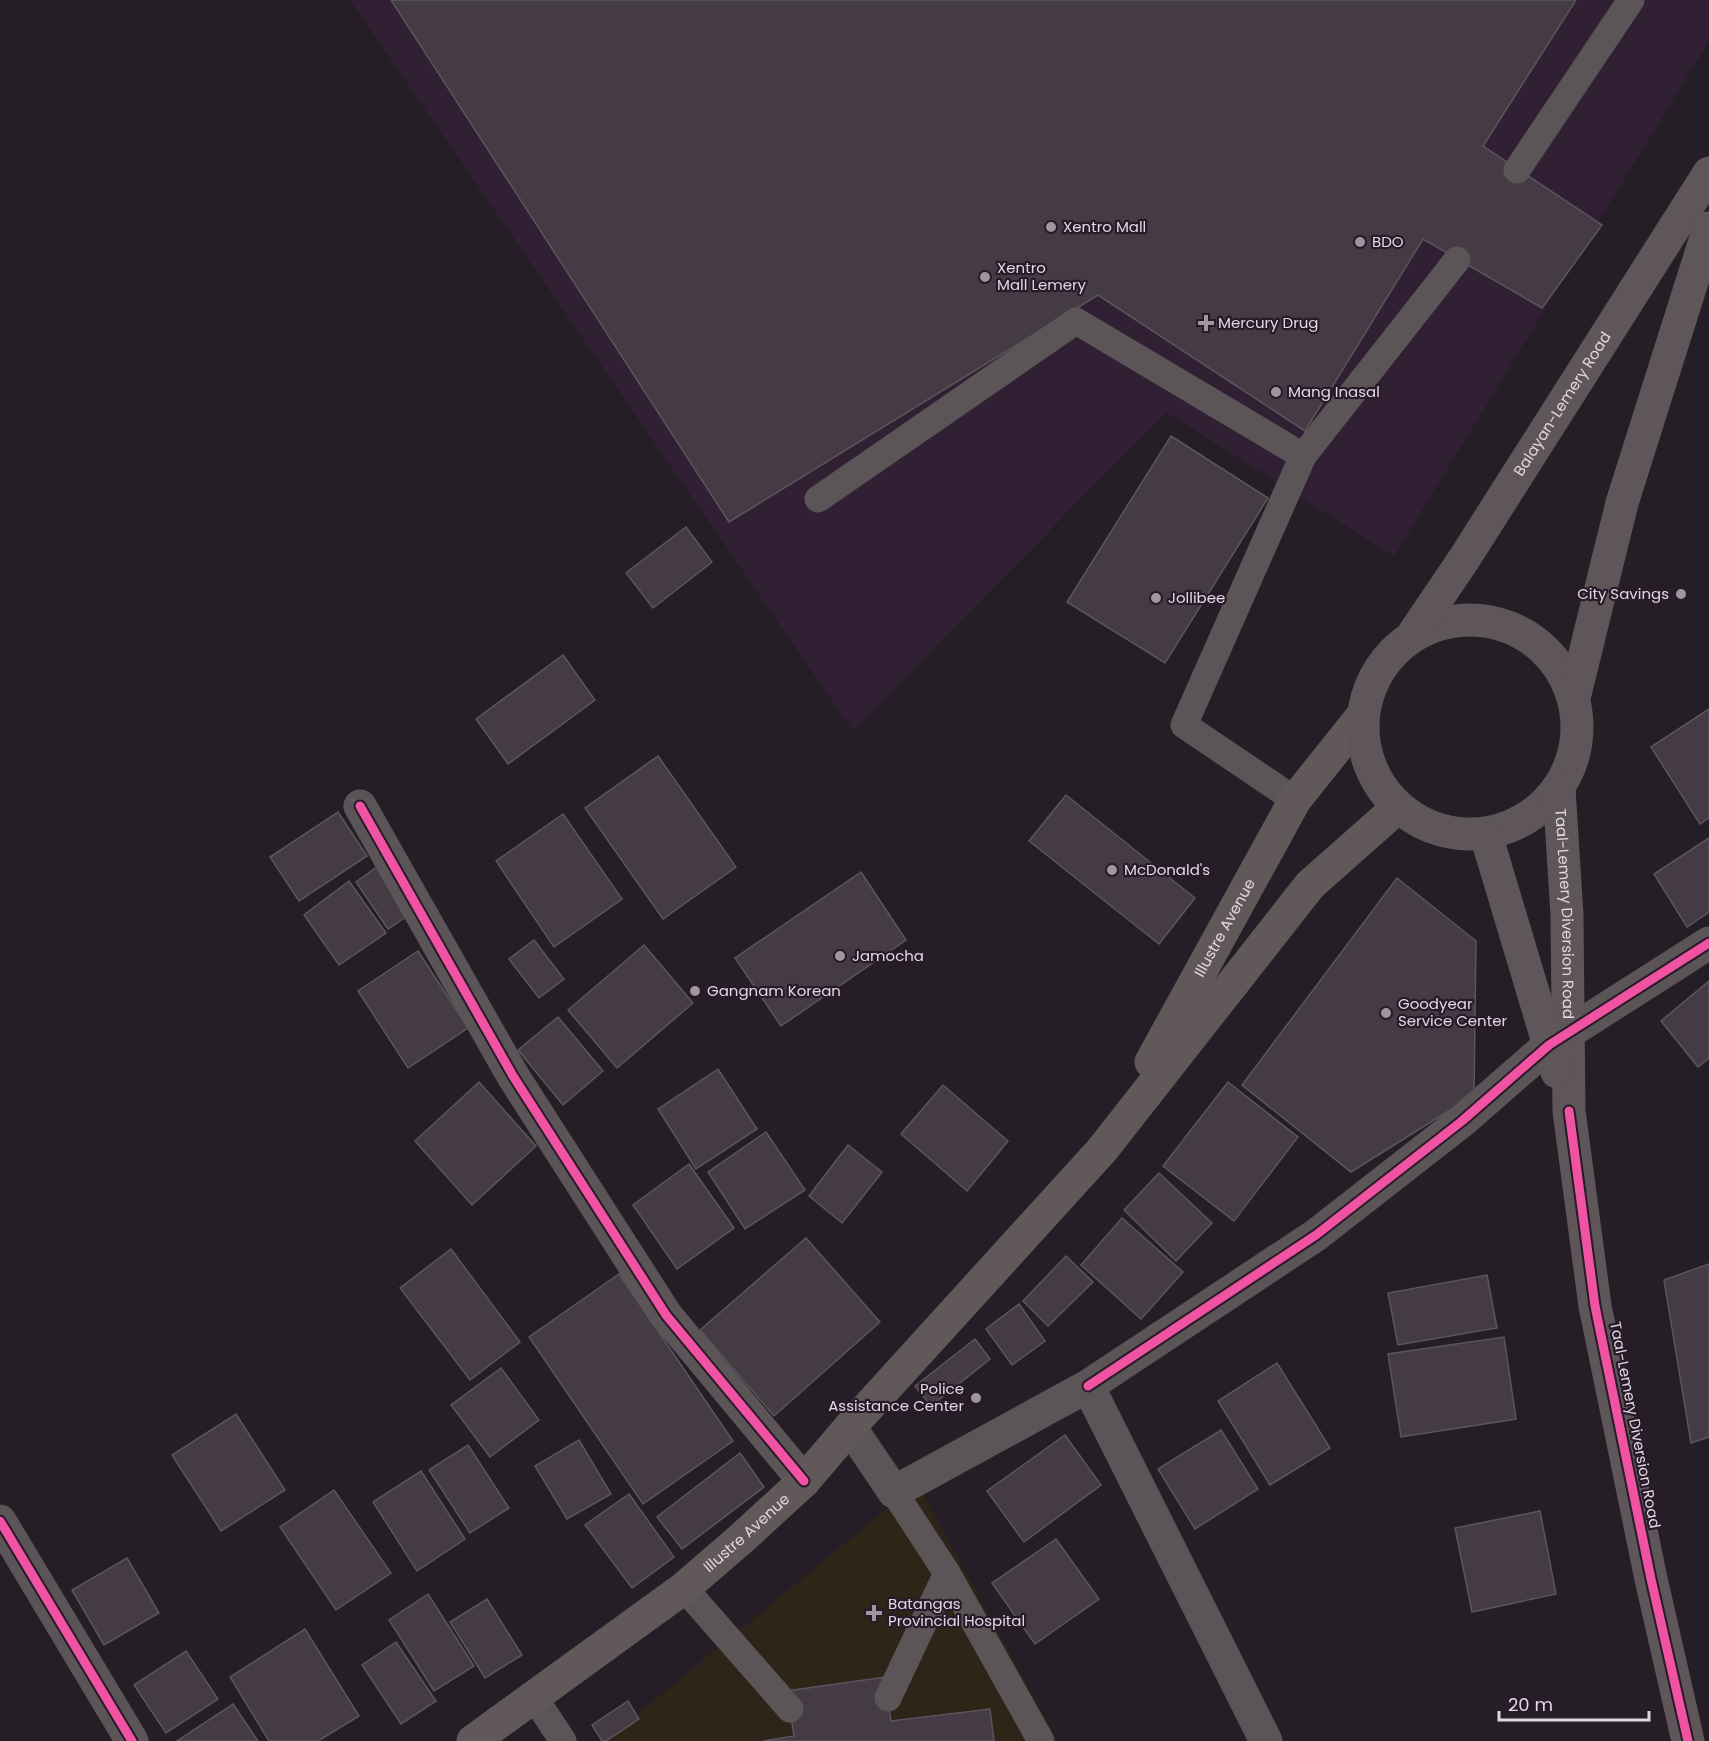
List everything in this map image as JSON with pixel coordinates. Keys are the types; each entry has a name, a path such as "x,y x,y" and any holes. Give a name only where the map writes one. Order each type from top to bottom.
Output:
{"main road":[{"name":"Balayan-Lemery Road","path":"1414,633 1464,559 1709,173"},
{"path":"1574,698 1551,653 1510,626 1461,618 1414,633 1378,668 1362,716 1369,767 1397,808 1442,832 1486,835 1528,820 1559,788 1576,747 1574,698 1622,504 1709,228"},
{"name":"Illustre Avenue","path":"1102,1150 1295,800 1362,716"},
{"name":"Taal-Lemery Diversion Road","path":"1558,1039 1567,915 1559,788"},
{"name":"Illustre Avenue","path":"473,1741 684,1588 804,1481 850,1427 1102,1150 1310,885 1397,808"},
{"name":"Taal-Lemery Diversion Road","path":"1486,835 1558,1039 1595,1306 1650,1579 1688,1741"}],"street":[{"path":"360,806 513,1076 666,1315 804,1481"},
{"path":"850,1427 894,1492 1088,1386 1316,1235 1462,1121 1558,1039 1709,943"},
{"path":"1088,1386 1266,1741"},
{"path":"0,1521 132,1741"}],"lane":[{"path":"1517,170 1631,0"},
{"path":"1295,800 1184,724 1303,456 1457,260"},
{"path":"818,498 1076,321 1303,456"},
{"path":"894,1492 947,1573 1041,1741"},
{"path":"888,1698 947,1573"},
{"path":"684,1588 790,1709"},
{"path":"534,1697 563,1741"}],"shaded area":[{"name":"Xentro Mall","path":"350,0 1709,0 1709,41 1394,556 1166,412 853,731"},
{"name":"Batangas Provincial Hospital","path":"917,1484 1058,1741 605,1741"}],"building":[{"name":"Xentro Mall","path":"391,0 1576,0 1483,146 1602,225 1542,308 1423,239 1305,431 1098,295 729,522"},
{"path":"1171,436 1268,498 1165,663 1067,602"},
{"path":"686,527 712,562 653,608 626,573"},
{"path":"563,655 595,700 508,764 476,719"},
{"path":"1709,709 1709,818 1700,824 1651,747"},
{"path":"658,756 736,867 663,919 585,808"},
{"name":"McDonald's","path":"1066,795 1195,898 1159,944 1029,841"},
{"path":"338,812 367,856 299,901 270,857"},
{"path":"563,814 622,899 554,947 496,861"},
{"path":"1709,838 1709,912 1687,927 1654,874"},
{"path":"377,867 410,914 388,929 356,882"},
{"path":"861,872 906,940 781,1026 735,958"},
{"name":"Goodyear Service Center","path":"1397,878 1476,941 1474,1095 1351,1172 1242,1085"},
{"path":"349,881 386,933 339,965 304,915"},
{"path":"534,940 564,979 539,998 509,959"},
{"path":"644,945 693,1003 617,1068 568,1010"},
{"path":"418,951 468,1028 408,1068 358,991"},
{"path":"1709,981 1709,1058 1698,1067 1661,1021"},
{"path":"558,1017 603,1071 563,1105 518,1050"},
{"path":"718,1069 757,1129 696,1169 658,1109"},
{"path":"479,1082 536,1146 472,1205 415,1141"},
{"path":"1228,1082 1298,1137 1234,1221 1163,1166"},
{"path":"943,1085 1008,1141 967,1191 901,1134"},
{"path":"766,1132 805,1190 745,1229 708,1172"},
{"path":"848,1145 882,1172 842,1223 809,1196"},
{"path":"689,1164 734,1228 677,1269 633,1205"},
{"path":"1159,1173 1212,1223 1176,1261 1124,1210"},
{"path":"1122,1218 1183,1272 1141,1319 1081,1265"},
{"path":"806,1238 880,1322 774,1416 700,1330"},
{"path":"451,1249 520,1342 470,1380 400,1288"},
{"path":"1066,1256 1093,1282 1048,1326 1023,1301"},
{"path":"1709,1264 1709,1437 1691,1443 1664,1280"},
{"path":"619,1274 733,1441 643,1504 529,1337"},
{"path":"1487,1275 1497,1328 1398,1345 1388,1293"},
{"path":"1019,1304 1045,1341 1012,1365 986,1329"},
{"path":"1504,1337 1516,1419 1401,1437 1388,1354"},
{"path":"975,1339 990,1359 931,1406 915,1386"},
{"path":"1277,1363 1330,1448 1270,1485 1218,1401"},
{"path":"501,1368 539,1420 490,1457 451,1405"},
{"path":"236,1414 285,1490 221,1531 172,1455"},
{"path":"1221,1430 1258,1489 1195,1529 1158,1469"},
{"path":"1065,1435 1101,1485 1024,1542 987,1491"},
{"path":"579,1440 611,1494 567,1519 535,1466"},
{"path":"468,1445 509,1508 470,1533 429,1470"},
{"path":"740,1453 764,1487 682,1549 657,1517"},
{"path":"421,1471 465,1539 417,1571 373,1502"},
{"path":"334,1490 391,1573 336,1610 280,1527"},
{"path":"629,1494 674,1557 632,1588 585,1525"},
{"path":"1540,1511 1556,1594 1472,1612 1455,1528"},
{"path":"1056,1539 1099,1599 1035,1644 992,1583"},
{"path":"127,1558 159,1613 104,1645 72,1590"},
{"path":"428,1594 474,1666 434,1691 389,1620"},
{"path":"487,1599 522,1655 485,1678 450,1622"},
{"path":"305,1629 359,1716 318,1741 269,1741 230,1677"},
{"path":"396,1642 436,1701 401,1724 362,1665"},
{"path":"186,1651 218,1699 166,1733 134,1685"},
{"path":"885,1677 891,1721 990,1709 994,1741 763,1741 794,1736 787,1691"},
{"path":"628,1701 639,1719 606,1741 602,1741 592,1725"},
{"path":"233,1704 258,1741 177,1741"}],"cycle path":[{"path":"360,806 513,1076 666,1315 804,1481"},
{"path":"1088,1386 1316,1235 1462,1121 1549,1045 1709,943"},
{"path":"1569,1111 1595,1306 1651,1579 1688,1741"},
{"path":"0,1521 132,1741"}],"place":[{"name":"Xentro Mall","path":"1051,227"},
{"name":"BDO","path":"1360,242"},
{"name":"Xentro Mall Lemery","path":"985,277"},
{"name":"Mercury Drug","path":"1206,323"},
{"name":"Mang Inasal","path":"1276,392"},
{"name":"City Savings","path":"1681,594"},
{"name":"Jollibee","path":"1156,598"},
{"name":"McDonald's","path":"1112,870"},
{"name":"Jamocha","path":"840,956"},
{"name":"Gangnam Korean","path":"695,991"},
{"name":"Goodyear Service Center","path":"1386,1013"},
{"name":"Police Assistance Center","path":"976,1398"},
{"name":"Batangas Provincial Hospital","path":"874,1613"}]}
